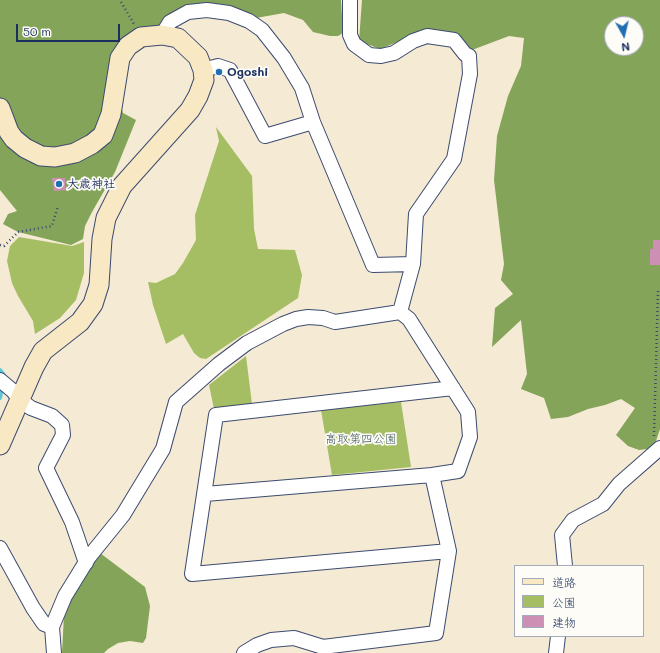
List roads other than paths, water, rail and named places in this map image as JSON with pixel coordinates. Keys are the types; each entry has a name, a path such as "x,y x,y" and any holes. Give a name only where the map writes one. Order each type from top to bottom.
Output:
{"street":[{"path":"350,0 350,35 354,44 369,55 381,56 394,53 413,41 427,36 454,40 469,56 470,74 454,159 416,214 413,264 400,312"},
{"path":"162,35 170,22 188,12 207,10 228,13 248,21 262,30 284,58 302,88 313,122 373,265 413,264"},
{"path":"0,108 9,132 14,139 25,148 41,156 55,157 75,153 92,144 103,135 111,114 120,58 128,46 141,37 162,35 178,38 198,57 203,70 204,80 198,96 190,110 122,186 106,218 102,239 99,285 93,304 80,322 43,351 34,367 0,445"},
{"path":"203,70 218,66 230,70 265,136 313,122"},
{"path":"54,653 52,627 65,596 86,563 123,515 163,448 176,402 219,364 247,343 283,324 296,319 308,317 323,318 335,322 400,312 409,319 468,412 470,437 458,471 432,475 205,494"},
{"path":"0,380 13,391 20,400 31,408 52,416 62,426 63,435 46,468 72,522 86,563"},
{"path":"449,551 192,574 216,415 453,388"},
{"path":"565,565 562,535 573,520 603,504 619,484 640,467 657,450"},
{"path":"244,653 257,645 271,640 294,638 324,647 436,633 449,551 432,475"},
{"path":"0,548 33,608 44,624 52,627"},
{"path":"556,653 558,637"}],"waterway":[{"path":"0,370 4,375 3,378"},
{"path":"0,398 2,387"}],"place":[{"name":"Ogoshi","path":"219,72"},
{"name":"大歳神社","path":"59,184"}],"park label":[{"name":"高取第四公園","path":"361,439"}]}
